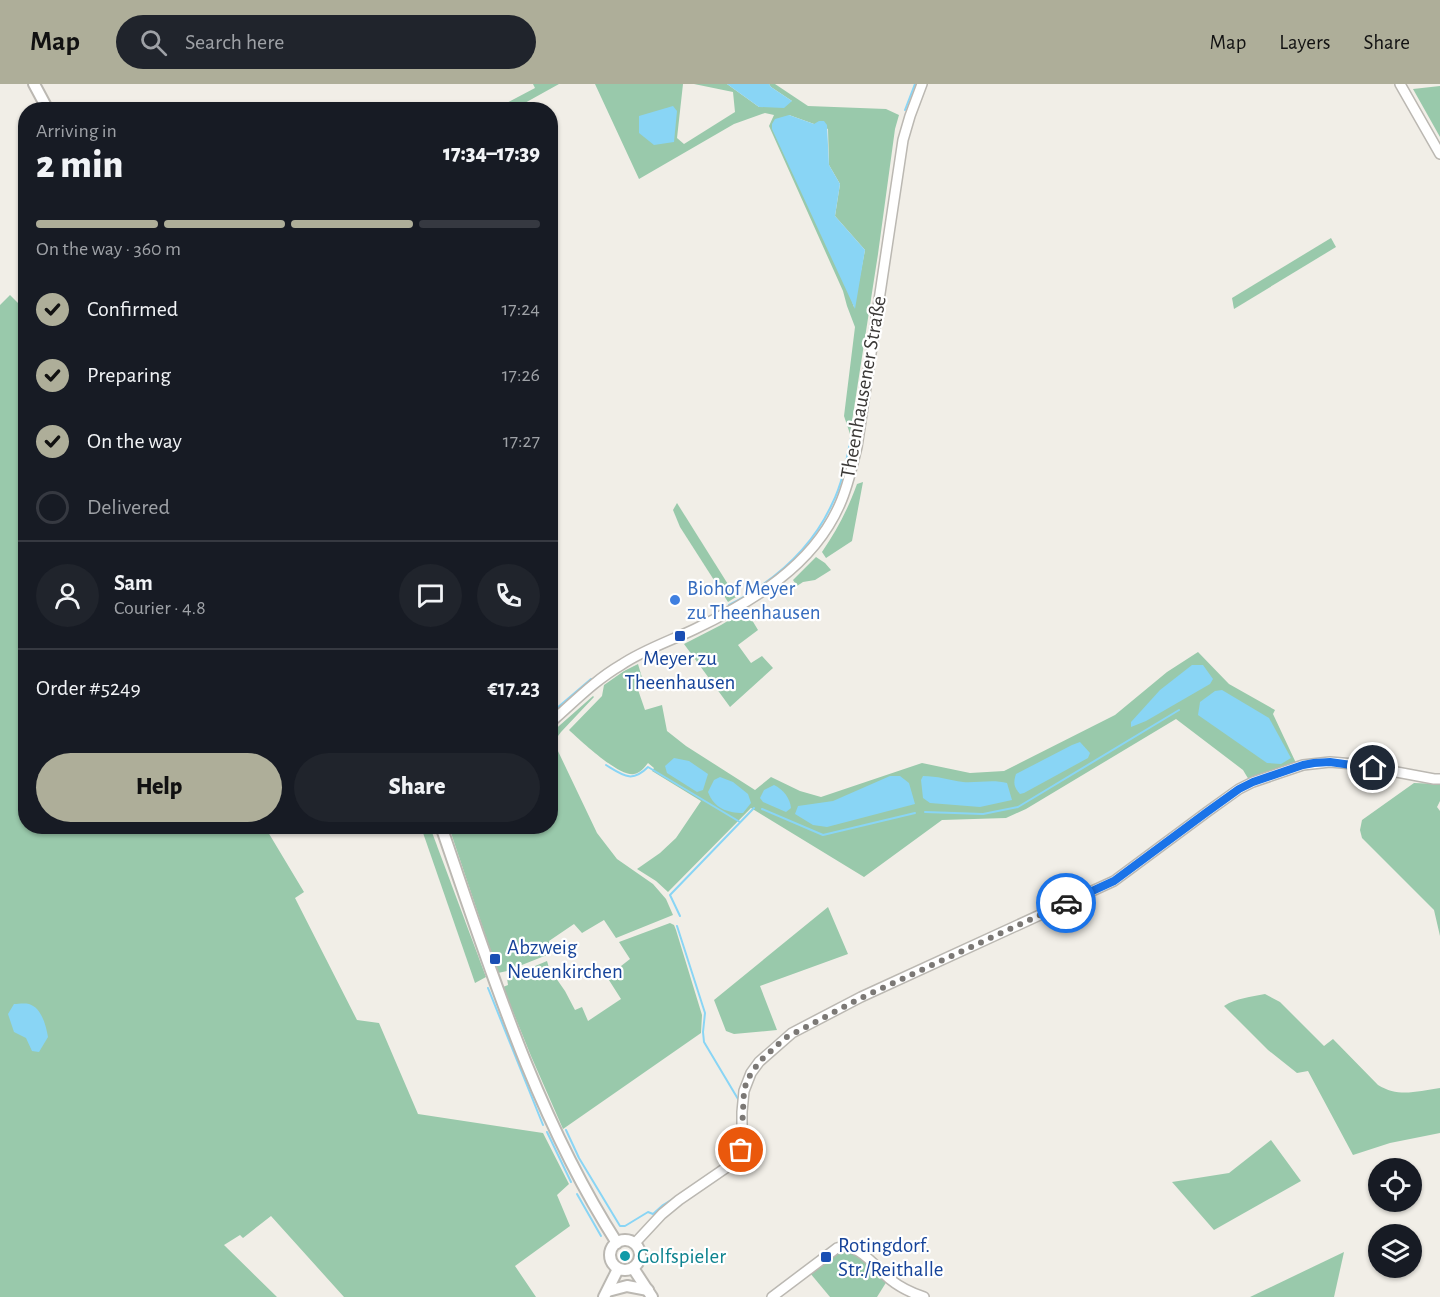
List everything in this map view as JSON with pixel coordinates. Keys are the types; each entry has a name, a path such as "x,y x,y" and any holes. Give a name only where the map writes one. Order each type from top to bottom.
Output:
{"main road":[{"path":"34,84 43,102"},
{"path":"444,834 494,978 530,1071 577,1173 617,1243"},
{"path":"626,1240 635,1243 641,1256 637,1265 628,1270 618,1269 610,1256 612,1248 617,1243 626,1240"},
{"path":"633,1268 650,1294"},
{"path":"606,1294 618,1269"},
{"path":"606,1294 627,1286 650,1294"}],"street":[{"name":"Theenhausener Straße","path":"558,716 601,678 621,664 728,613 771,586 812,549 840,505 850,477 860,424 903,140 922,84"},
{"path":"1400,84 1440,154"},
{"path":"635,1243 662,1214 730,1165 738,1155 741,1150 742,1112 747,1080 759,1062 792,1033 861,998 1114,881 1239,789 1253,782 1303,765 1330,762 1440,779"},
{"path":"772,1297 837,1248 845,1246 856,1250 889,1279 924,1297"}],"green space":[{"path":"533,84 559,84 527,102 508,102 535,88"},
{"path":"595,84 683,84 677,138 684,144 735,112 733,92 694,84 727,84 759,107 792,101 769,84 775,84 808,106 886,109 899,115 895,129 850,434 844,416 855,327 843,291 769,126 774,115 765,113 734,124 639,179","holes":["789,115 828,129 829,165 840,184 835,216 865,250 854,307"]},
{"path":"1440,86 1440,137 1413,89"},
{"path":"1331,238 1336,247 1234,309 1232,298"},
{"path":"10,295 18,303 18,834 269,834 304,892 295,898 357,1020 379,1023 418,1114 543,1133 569,1184 557,1195 570,1226 515,1266 536,1297 344,1297 271,1216 243,1238 240,1235 224,1245 277,1297 0,1297 0,305"},
{"path":"863,482 852,541 826,558 822,552 842,519 857,484"},
{"path":"677,503 736,597 728,602 680,527 673,510"},
{"path":"816,557 831,570 815,580 803,582 797,586 793,580"},
{"path":"746,610 758,630 738,645 751,663 762,656 773,668 730,707 684,644"},
{"path":"1198,652 1229,684 1275,710 1273,714 1296,763 1249,780 1243,770 1176,719 1026,809 1006,818 942,820 864,877 751,808 668,892 637,869 676,838 701,801 652,771 654,768 648,763 634,774 619,770 569,730 602,696 604,685 638,664 643,681 636,684 645,710 662,705 667,731 686,746 755,790 771,777 800,791 821,797 922,763 970,773 1004,771 1115,715 1167,672"},
{"path":"593,696 594,697 558,736 558,727"},
{"path":"558,751 597,833 617,859 653,884 666,899 673,915 616,938 604,920 582,933 574,924 549,941 552,953 498,973 451,834 558,834"},
{"path":"1414,783 1440,784 1440,801 1437,807 1440,811 1440,936 1434,910 1362,838 1360,830 1362,820"},
{"path":"423,834 433,834 486,977 475,983"},
{"path":"828,907 848,954 760,986 777,1030 734,1034 726,1031 714,1000"},
{"path":"670,923 676,930 702,1015 701,1033 563,1129 503,987 508,985 507,978 547,961 575,1010 582,1007 588,1021 621,999 607,977 630,959 619,942"},
{"path":"1265,994 1280,1002 1324,1046 1333,1039 1378,1085 1401,1092 1440,1088 1440,1133 1390,1143 1353,1155 1308,1071 1297,1073 1268,1050 1224,1006 1239,999"},
{"path":"1271,1140 1301,1181 1214,1230 1172,1182 1229,1173"},
{"path":"842,1249 855,1252 887,1281 877,1297 830,1297 810,1273"},
{"path":"1344,1252 1334,1297 1250,1297"}],"water":[{"path":"727,84 769,84 792,101 784,108 759,107"},
{"path":"673,106 677,111 674,142 654,145 639,133 639,116"},
{"path":"789,115 814,124 824,121 827,125 829,165 840,184 835,216 865,250 855,309 772,129 775,119"},
{"path":"1192,665 1203,665 1213,679 1210,684 1146,721 1131,727 1131,722 1160,690"},
{"path":"1222,690 1269,718 1291,758 1281,764 1267,763 1198,715 1200,702 1215,691"},
{"path":"1080,742 1090,753 1088,758 1024,793 1020,794 1016,789 1016,774"},
{"path":"674,758 689,761 708,774 703,790 697,792 667,773 665,766"},
{"path":"890,776 900,776 909,783 915,804 827,827 813,825 795,814 798,806 833,801"},
{"path":"923,776 963,782 1007,783 1012,800 980,807 930,803 923,798 921,780"},
{"path":"720,777 733,782 748,794 751,803 743,813 732,812 717,806 714,802 708,792 714,780"},
{"path":"774,785 788,797 791,808 786,812 763,802 760,798 764,790"},
{"path":"14,1004 33,1006 43,1018 48,1037 39,1052 32,1051 26,1038 14,1032 8,1014"}],"waterway":[{"path":"905,110 915,84"},
{"path":"729,605 775,575 802,550 813,536 823,521 839,487 852,433"},
{"path":"558,707 591,679"},
{"path":"925,812 983,814 1018,807 1179,710"},
{"path":"606,765 628,776 637,775 648,767 740,822"},
{"path":"680,916 670,895 754,808"},
{"path":"762,809 823,835 915,813"},
{"path":"677,926 705,1013 704,1042 738,1099"},
{"path":"488,988 543,1125"},
{"path":"566,1130 579,1158 620,1226 625,1226 648,1212 653,1214 676,1197"},
{"path":"547,1132 571,1182"},
{"path":"735,1152 737,1143"},
{"path":"577,1194 601,1236"}],"way so far":[{"path":"741,1150 742,1112 747,1080 759,1062 785,1038 861,998 1066,903"}],"place":[{"name":"Biohof Meyer zu Theenhausen","path":"675,600"},
{"name":"Meyer zu Theenhausen","path":"680,636"},
{"name":"Abzweig Neuenkirchen","path":"495,959"},
{"name":"Golfspieler","path":"625,1256"},
{"name":"Rotingdorf. Str./Reithalle","path":"826,1257"}],"route":[{"path":"1066,903 1114,881 1239,789 1253,782 1314,763 1354,764 1373,768"}]}
